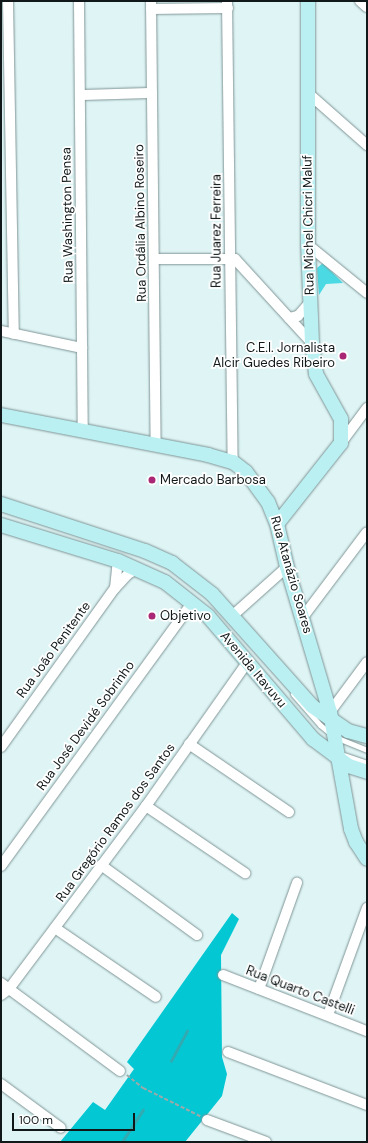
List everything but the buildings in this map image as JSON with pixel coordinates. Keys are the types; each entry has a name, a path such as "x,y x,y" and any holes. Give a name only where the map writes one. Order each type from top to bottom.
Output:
{"street":[{"path":"8,1 14,334"},
{"name":"Rua Washington Pensa","path":"79,1 83,430"},
{"name":"Rua Michel Chicri Maluf","path":"308,1 308,245 312,343 316,374 341,419 341,443"},
{"path":"360,1 367,7"},
{"path":"151,5 228,5"},
{"name":"Rua Ordália Albino Roseiro","path":"151,5 156,444"},
{"name":"Rua Juarez Ferreira","path":"228,5 233,462"},
{"path":"80,94 152,93"},
{"path":"308,93 367,145"},
{"path":"308,245 367,293"},
{"path":"154,259 235,259 312,343"},
{"path":"230,282 235,276 244,274 254,280"},
{"path":"289,318 298,316 311,301"},
{"path":"1,331 82,348"},
{"path":"277,524 367,408"},
{"name":"Rua Atanázio Soares","path":"1,414 156,444 233,462 246,472 268,502 277,524 287,567 331,717 352,829 356,842 367,858"},
{"path":"341,419 357,422"},
{"name":"Avenida Itavuvu","path":"1,504 145,551 172,563 197,580 301,695 348,731 367,736"},
{"name":"Avenida Itavuvu","path":"1,525 118,562 165,582 193,602 313,739 337,749 349,766 367,772"},
{"path":"302,616 367,532"},
{"name":"Rua João Penitente","path":"115,588 118,562"},
{"path":"225,637 224,627 231,617 287,567"},
{"name":"Rua João Penitente","path":"1,747 115,588 128,574 137,569"},
{"name":"Rua José Devidé Sobrinho","path":"1,866 193,602"},
{"path":"331,717 367,662"},
{"name":"Rua Gregório Ramos dos Santos","path":"4,989 55,928 146,806 247,663"},
{"path":"189,744 289,812"},
{"path":"146,806 245,873"},
{"path":"101,865 198,935"},
{"path":"258,989 298,883"},
{"path":"328,1016 367,908"},
{"path":"55,928 156,997"},
{"name":"Rua Quarto Castelli","path":"223,975 367,1030"},
{"path":"4,989 120,1071"},
{"path":"228,1052 367,1105"},
{"path":"1,1084 61,1128"},
{"path":"207,1120 266,1142"}],"lane":[{"path":"267,657 299,703 337,749 347,757 367,763"},
{"path":"337,749 367,750"}],"path":[{"path":"120,1071 143,1088 207,1120"}],"shaded area":[{"path":"323,263 343,283 326,284 319,295 317,268"},
{"path":"232,913 239,919 221,955 222,1057 227,1074 222,1096 185,1142 60,1142 93,1102 105,1110 134,1069 127,1062"}],"waterway":[{"path":"171,1061 187,1031"},
{"path":"122,1142 143,1110"}],"place":[{"name":"C.E.I. Jornalista Alcir Guedes Ribeiro","path":"343,356"},
{"name":"Mercado Barbosa","path":"152,480"},
{"name":"Objetivo","path":"152,616"}]}
